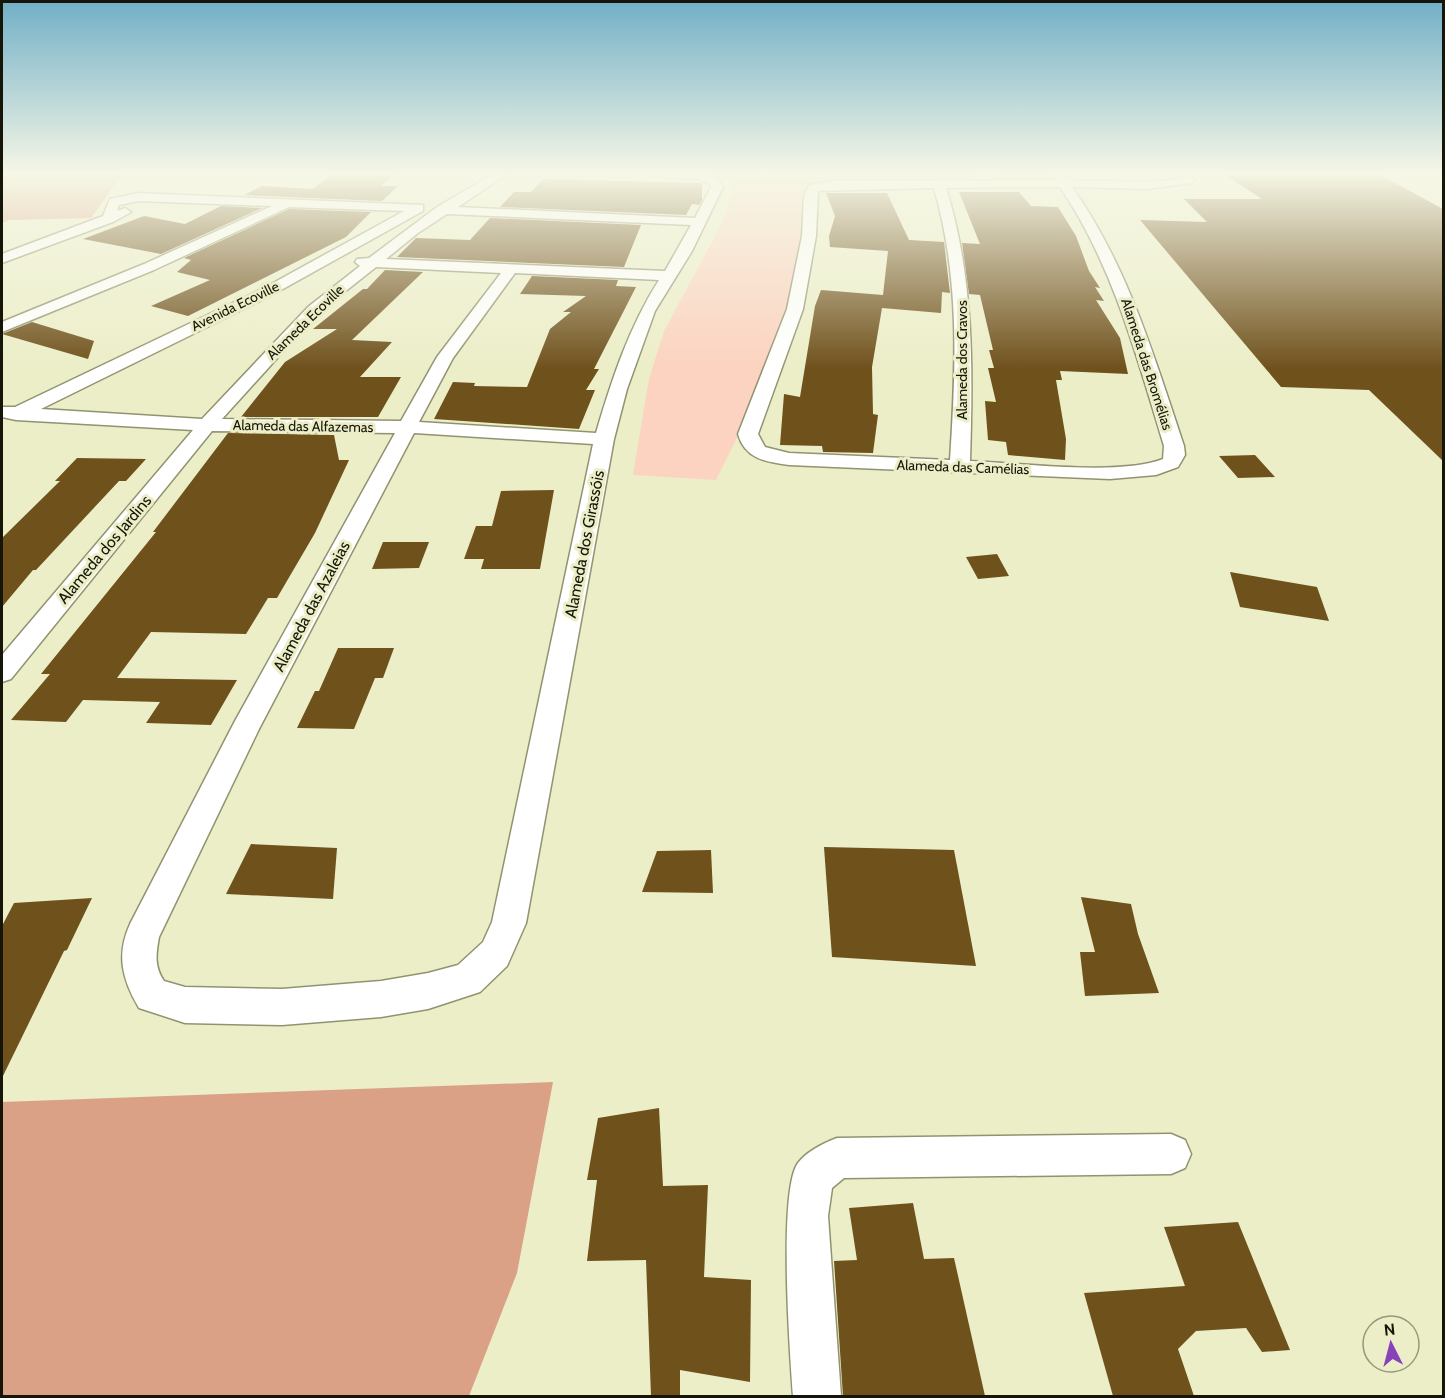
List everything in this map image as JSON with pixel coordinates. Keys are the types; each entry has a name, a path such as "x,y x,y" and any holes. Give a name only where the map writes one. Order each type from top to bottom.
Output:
{"street":[{"path":"2,259 57,238"},
{"path":"2,327 149,267 211,238"},
{"name":"Avenida Ecoville","path":"2,427 9,413 269,291 365,238"},
{"name":"Alameda Ecoville","path":"207,425 314,310 403,238"},
{"name":"Alameda dos Girassóis","path":"468,980 495,954 509,923 604,439 647,310 691,238"},
{"name":"Alameda das Camélias","path":"809,238 795,309 750,422 748,434 750,444 755,451 789,459 1110,473 1156,469 1171,463"},
{"name":"Alameda dos Cravos","path":"953,238 965,317 960,466"},
{"name":"Alameda das Bromélias","path":"1096,238 1130,308 1174,446 1175,455 1171,463"},
{"path":"328,259 370,263 669,276"},
{"name":"Alameda das Azaleias","path":"468,980 381,999 282,1007 195,1006 152,995 141,977 138,957 142,935 245,729 407,427 445,357 511,269"},
{"name":"Alameda das Alfazemas","path":"9,413 207,425 407,427 604,439"},
{"name":"Alameda dos Jardins","path":"2,672 207,425"},
{"path":"817,1396 807,1216 813,1177 837,1158 1171,1154"}],"shaded area":[{"path":"714,238 803,238 796,289 740,432 716,480 633,475 649,379 664,331"},
{"path":"553,1082 517,1273 469,1396 2,1396 2,1102"}],"building":[{"path":"85,238 196,238 161,254 83,239"},
{"path":"226,238 344,238 188,316 151,306 210,280 177,272 191,260 184,258"},
{"path":"416,238 636,238 624,267 397,257"},
{"path":"829,238 908,238 944,242 950,293 942,292 941,313 882,308 872,367 873,414 878,415 873,453 823,452 822,446 780,445 784,394 800,397 815,306 821,290 883,295 888,251 830,247"},
{"path":"978,238 1077,238 1089,271 1100,288 1095,287 1104,301 1096,300 1120,338 1128,374 1060,371 1062,380 1056,380 1066,439 1065,460 1008,455 1006,442 988,440 985,401 996,402 988,368 994,368 989,350 993,350 980,295 969,294 962,243 980,244"},
{"path":"1155,238 1443,238 1443,461 1369,390 1281,387"},
{"path":"385,270 423,272 352,340 392,342 360,377 401,377 378,417 241,417 285,362 337,329 313,329 363,289 367,289"},
{"path":"532,276 618,280 616,286 636,287 594,369 599,369 586,390 595,390 579,429 434,419 453,382 475,383 474,386 527,387 550,329 571,312 563,312 586,296 520,294"},
{"path":"32,322 94,341 88,359 2,334"},
{"path":"228,433 334,435 339,460 349,460 315,533 277,598 268,598 246,634 151,632 117,678 237,680 211,725 146,723 160,702 83,700 66,722 11,720 50,674 41,674 156,532 153,532"},
{"path":"1255,455 1275,477 1238,478 1219,456"},
{"path":"77,458 146,459 126,481 119,481 36,570 33,570 2,607 2,538 60,481 55,481"},
{"path":"554,490 540,569 481,569 484,559 464,559 476,526 492,526 501,491"},
{"path":"383,542 429,542 419,568 372,569"},
{"path":"997,554 1009,576 978,579 966,557"},
{"path":"1230,572 1317,587 1329,621 1240,607"},
{"path":"338,648 394,648 383,678 375,678 354,729 297,728 315,691 319,691"},
{"path":"251,844 337,848 333,899 226,894"},
{"path":"824,847 954,850 976,966 832,957"},
{"path":"711,850 713,893 642,892 657,851"},
{"path":"1081,897 1131,904 1138,934 1159,993 1085,996 1080,952 1095,952"},
{"path":"92,898 2,1078 2,926 14,903"},
{"path":"659,1108 663,1186 708,1185 704,1277 751,1280 750,1382 680,1370 680,1396 651,1396 646,1260 587,1261 597,1180 587,1180 598,1118"},
{"path":"913,1203 924,1259 954,1258 985,1396 843,1396 834,1261 857,1260 849,1208"},
{"path":"1238,1222 1290,1350 1262,1352 1246,1328 1196,1331 1178,1349 1194,1396 1113,1396 1084,1293 1185,1286 1164,1227"}]}
